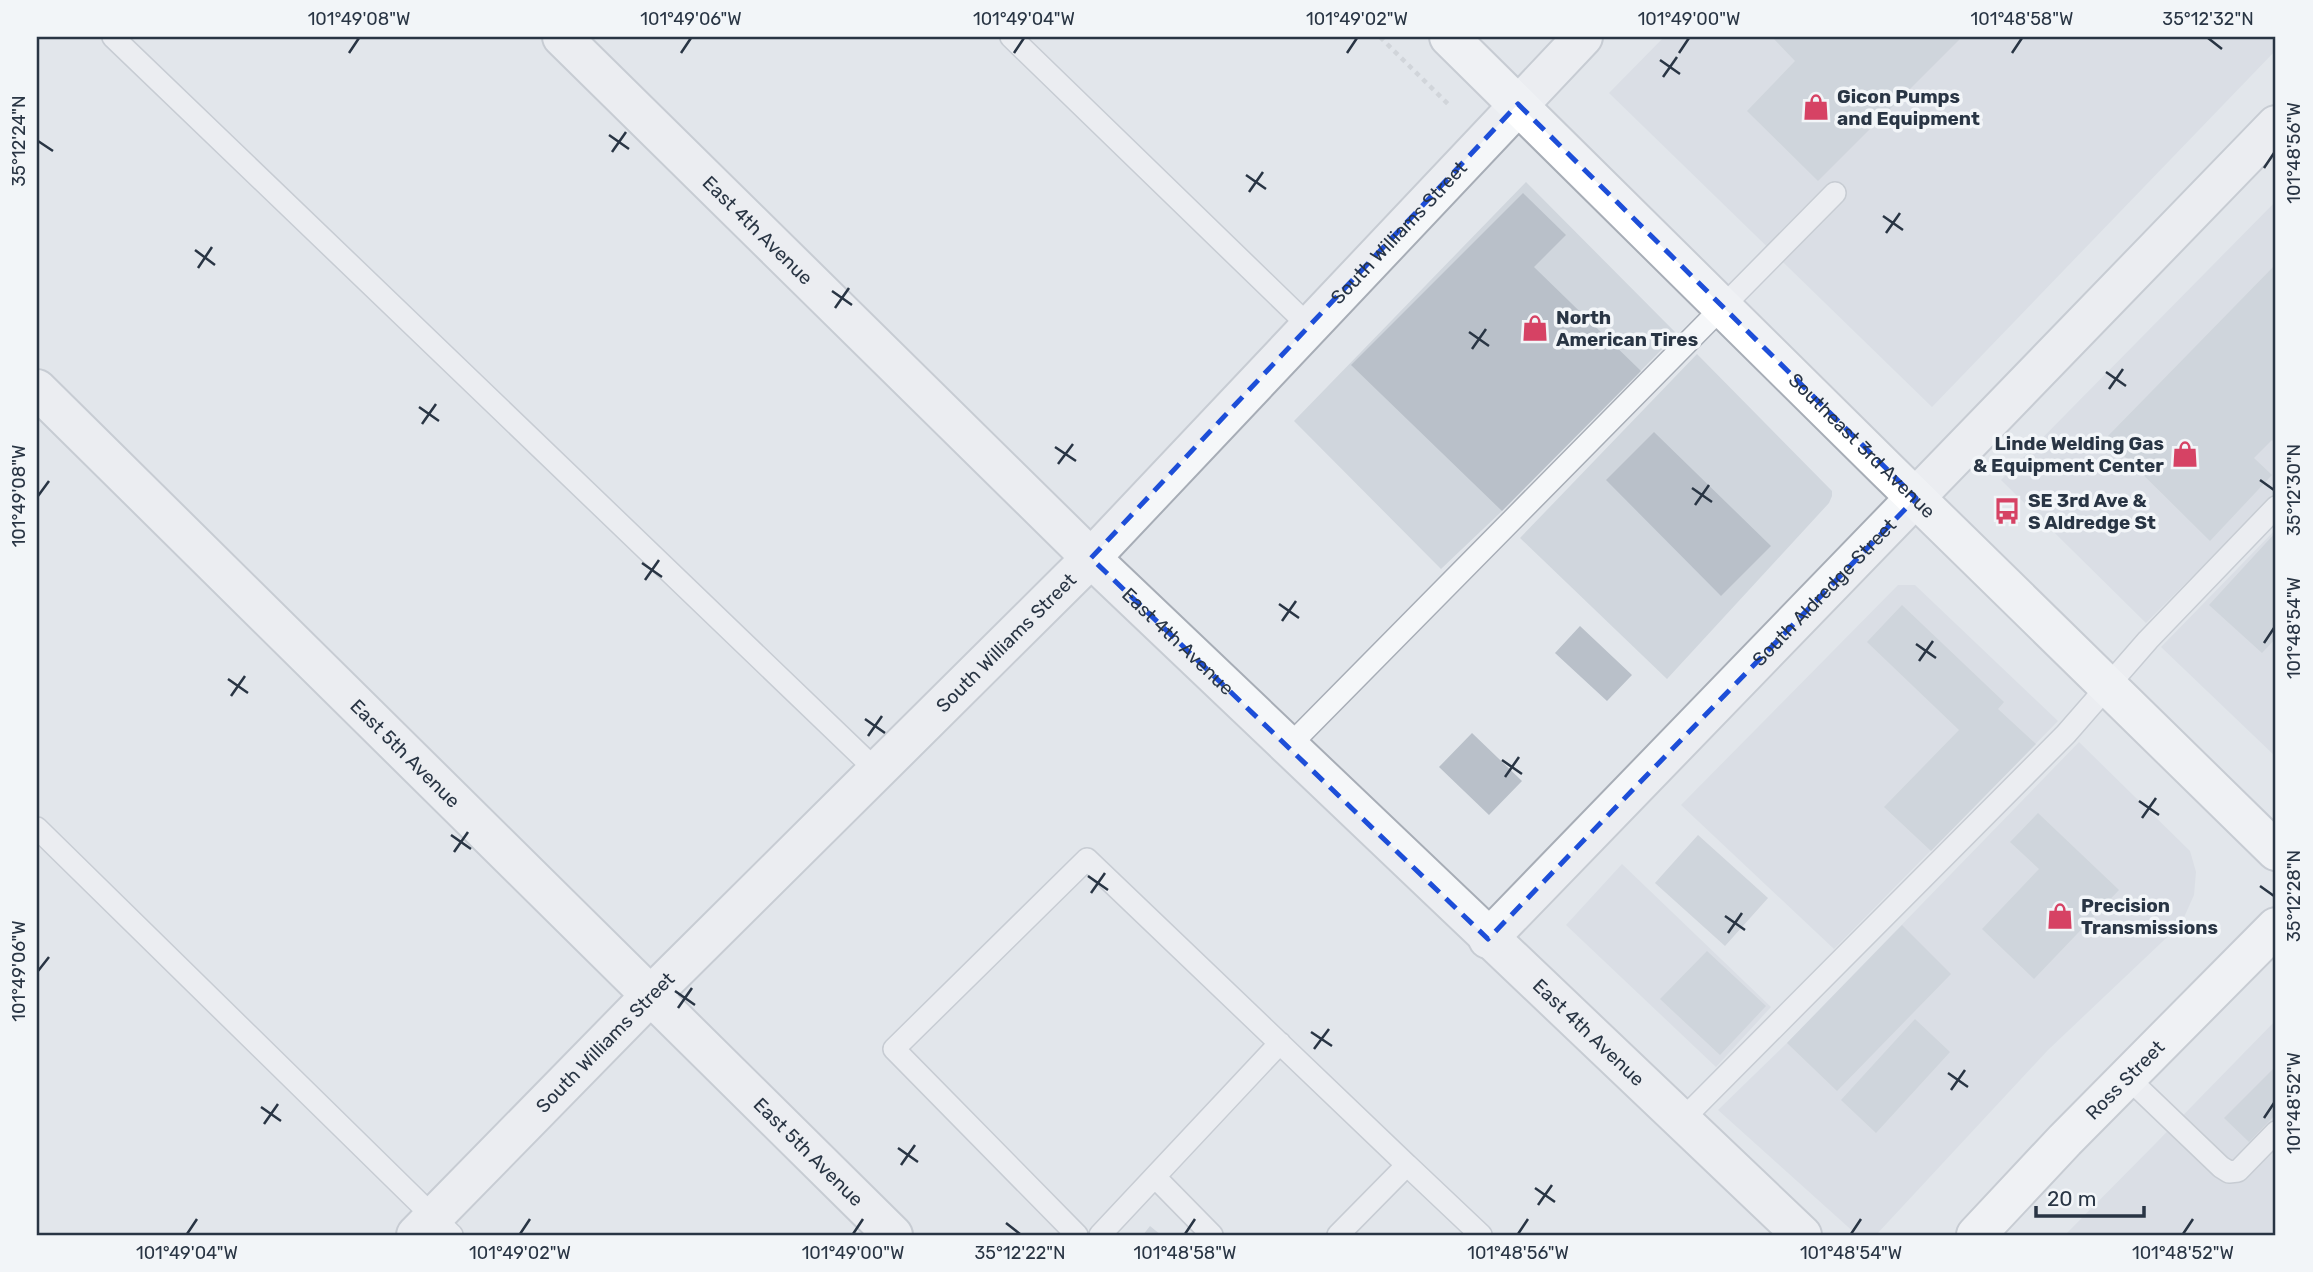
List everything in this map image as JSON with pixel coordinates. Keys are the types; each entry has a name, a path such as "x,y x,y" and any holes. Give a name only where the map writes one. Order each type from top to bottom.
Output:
{"main road":[{"name":"Southeast 3rd Avenue","path":"1449,37 2276,851"},
{"name":"Ross Street","path":"1976,1235 2276,927"}],"street":[{"name":"East 4th Avenue","path":"562,37 1091,558 1801,1235"},
{"name":"South Williams Street","path":"434,1229 650,996 1091,558 1583,37"},
{"name":"South Aldredge Street","path":"1488,939 2276,125"},
{"name":"East 5th Avenue","path":"37,389 893,1235"}],"lane":[{"path":"113,37 877,771"},
{"path":"1011,37 1309,326"},
{"path":"1288,747 1835,193"},
{"path":"1681,1121 2066,734 2148,640 2276,507"},
{"path":"37,828 434,1229"},
{"path":"1077,1235 894,1049 1087,859 1481,1235"},
{"path":"1100,1235 1280,1043"},
{"path":"2127,1077 2229,1172 2238,1171 2276,1132"},
{"path":"1338,1235 1407,1165"},
{"path":"1155,1177 1212,1235"}],"path":[{"path":"1380,37 1451,107"}],"highlighted area":[{"path":"1518,104 1916,498 1488,939 1091,558"}],"shaded area":[{"path":"1664,37 2270,37 2276,43 2276,50 1932,407 1609,93"},
{"path":"1526,182 1677,334 1441,569 1294,421"},
{"path":"2276,201 2276,493 2146,623 2001,480"},
{"path":"1697,354 1832,491 1832,496 1829,503 1667,679 1520,538"},
{"path":"2276,529 2276,757 2161,647"},
{"path":"1898,585 1915,585 2058,721 1834,949 1681,805"},
{"path":"2079,742 2190,851 2196,872 2194,895 2181,924 2048,1050 1876,1235 1857,1235 1718,1110 1787,1043"},
{"path":"1622,864 1771,1007 1716,1067 1566,925"},
{"path":"2276,1020 2276,1235 2065,1235 2155,1144"}],"building":[{"path":"1772,37 1962,37 1818,181 1747,111 1795,61"},
{"path":"1523,193 1566,235 1534,267 1641,371 1502,511 1351,365"},
{"path":"2276,264 2276,444 2272,440 2254,458 2272,475 2210,541 2106,438"},
{"path":"1654,432 1771,546 1721,596 1606,480"},
{"path":"2276,532 2276,638 2262,653 2209,605"},
{"path":"1902,605 2004,702 1998,709 2036,744 1931,851 1884,807 1959,730 1867,642"},
{"path":"1580,626 1632,675 1607,701 1555,653"},
{"path":"1472,733 1522,781 1489,815 1439,767"},
{"path":"2038,813 2119,890 2034,979 1982,929 2039,869 2010,842"},
{"path":"1698,835 1768,898 1725,946 1655,883"},
{"path":"1902,925 1951,974 1837,1091 1787,1043"},
{"path":"1707,951 1766,1006 1720,1055 1660,999"},
{"path":"1915,1019 1950,1052 1876,1133 1841,1100"},
{"path":"2276,1066 2276,1114 2249,1142 2224,1118"},
{"path":"1150,1226 1161,1235 1143,1235"}],"place":[{"name":"Gicon Pumps and Equipment","path":"1816,107"},
{"name":"North American Tires","path":"1535,328"},
{"name":"Linde Welding Gas & Equipment Center","path":"2185,454"},
{"name":"SE 3rd Ave & S Aldredge St","path":"2007,511"},
{"name":"Precision Transmissions","path":"2060,916"}]}
